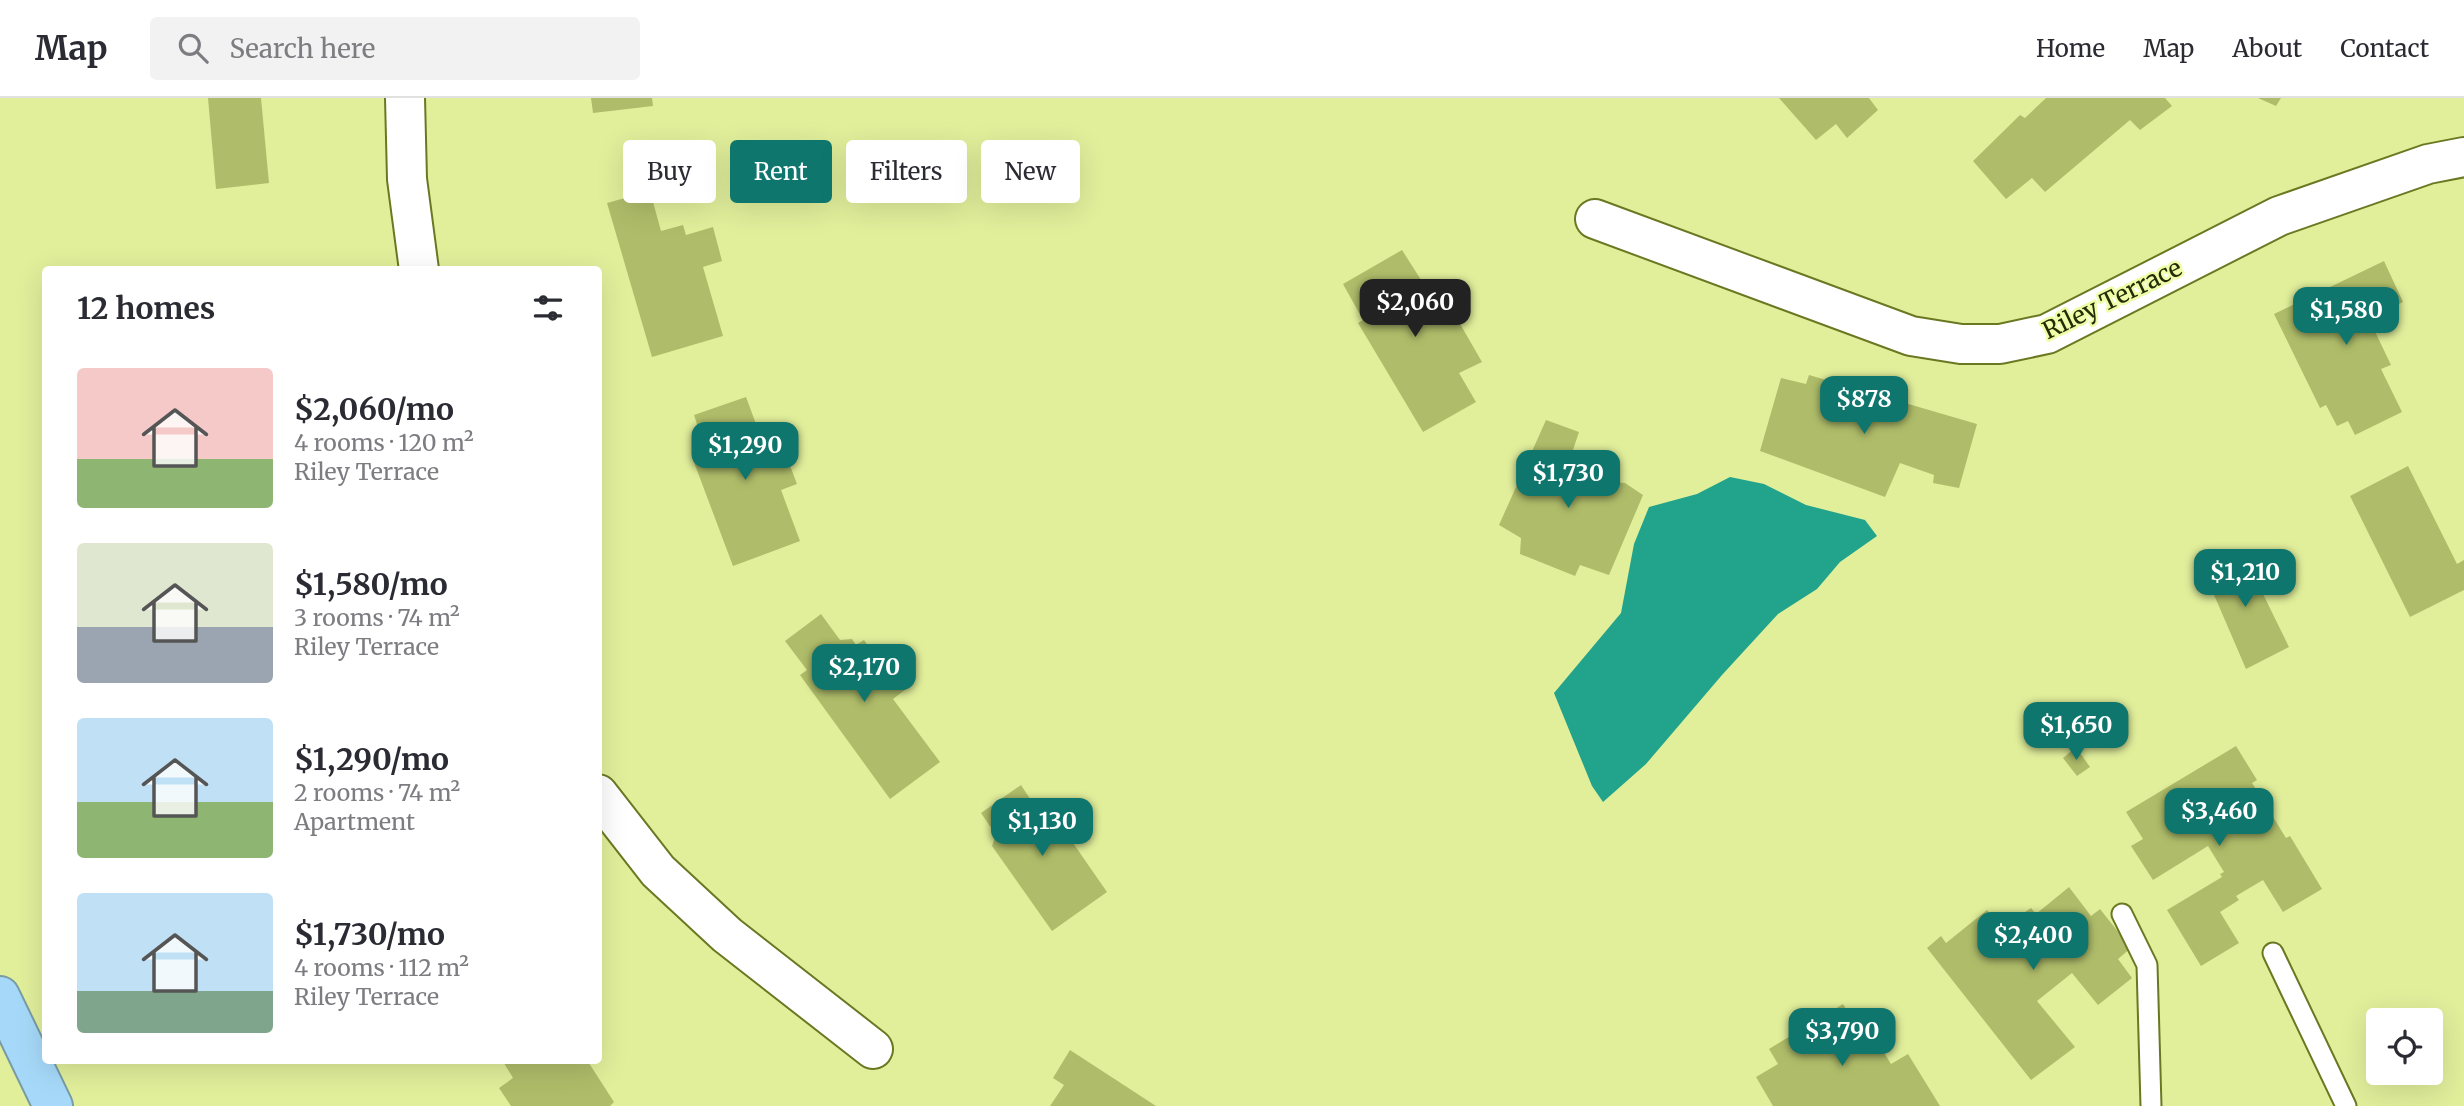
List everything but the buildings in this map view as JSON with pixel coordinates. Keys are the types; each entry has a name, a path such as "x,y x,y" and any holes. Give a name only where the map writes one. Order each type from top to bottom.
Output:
{"highway":[{"path":"0,996 53,1106"}],"street":[{"path":"405,98 407,179 418,266"},
{"name":"Riley Terrace","path":"1595,219 1911,336 1961,344 2000,344 2047,334 2278,216 2428,164 2464,157"},
{"path":"602,799 658,871 727,935 873,1049"}],"lane":[{"path":"2122,914 2147,965 2151,1106"},
{"path":"2273,953 2346,1106"}],"water":[{"path":"1730,477 1764,484 1806,505 1865,520 1877,536 1840,562 1817,589 1778,614 1646,764 1603,802 1592,786 1554,693 1621,613 1634,544 1649,507 1697,494"}]}
